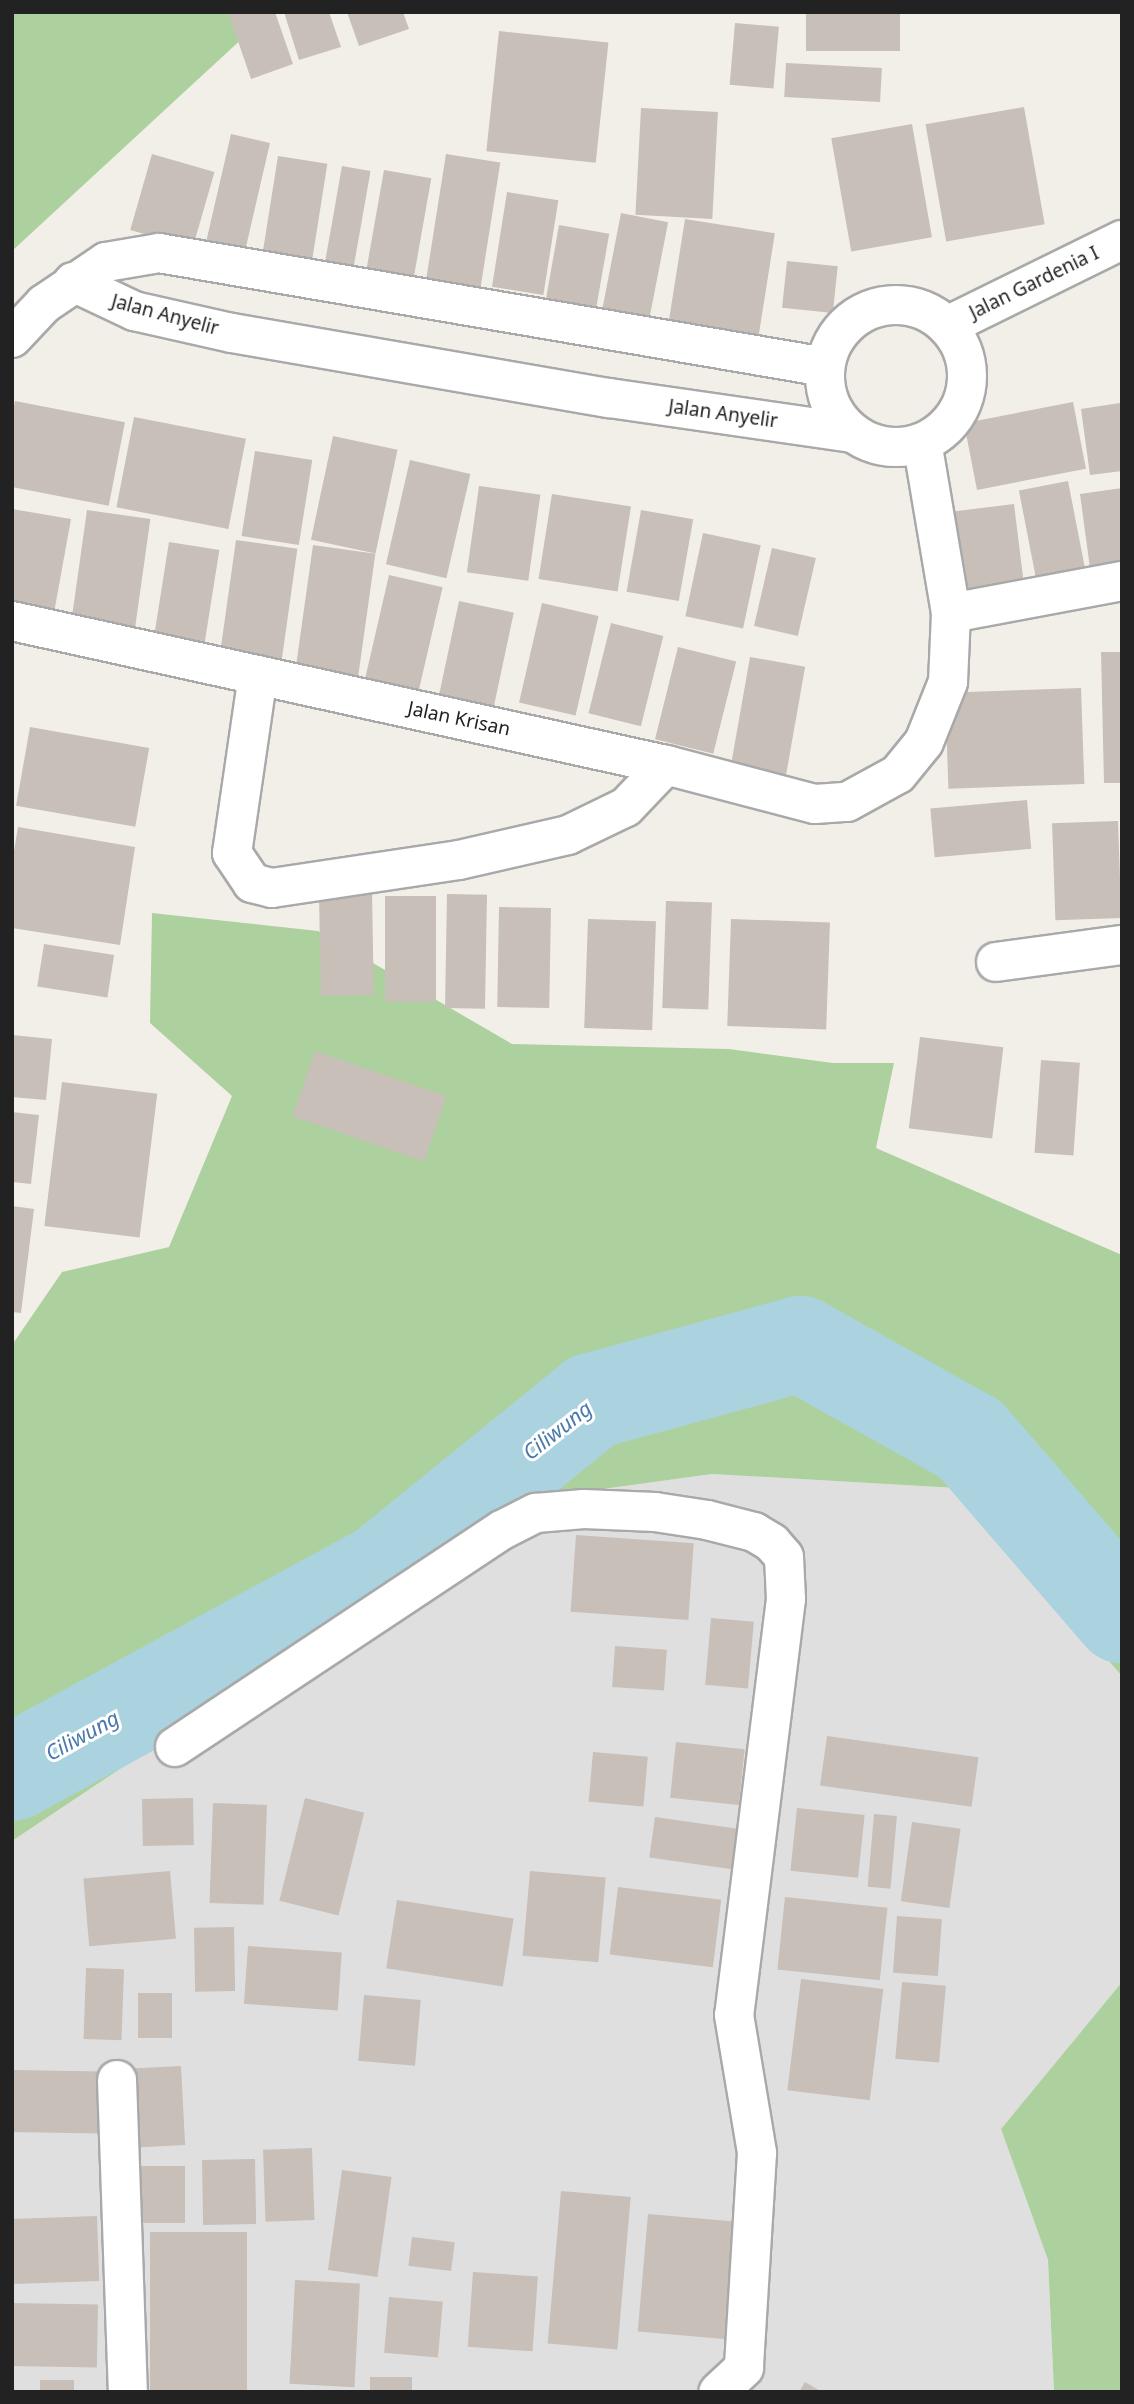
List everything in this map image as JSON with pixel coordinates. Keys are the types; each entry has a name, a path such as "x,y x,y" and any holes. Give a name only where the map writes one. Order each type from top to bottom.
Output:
{"street":[{"name":"Jalan Gardenia I","path":"947,326 1122,240"},
{"name":"Jalan Anyelir","path":"73,282 106,262 159,253 825,367"},
{"path":"12,338 26,318 73,282"},
{"name":"Jalan Anyelir","path":"73,282 134,311 232,333 609,398 853,433"},
{"path":"907,305 947,326 961,345 967,367 966,391 957,413 942,430 922,442 898,447 875,443 853,433 837,415 826,393 825,367 831,345 845,326 862,313 907,305"},
{"path":"922,442 951,613 1122,581"},
{"name":"Jalan Krisan","path":"12,621 666,765 815,804 847,802 898,774 924,742 940,710 952,646 951,613"},
{"path":"258,675 232,853 252,883 272,888 459,860 568,835 626,807 666,765"},
{"path":"996,962 1122,945"},
{"path":"175,1747 502,1530 536,1513 584,1509 655,1512 719,1523 772,1542 784,1557 786,1599 734,2015 757,2153 744,2368 718,2392"},
{"path":"117,2080 128,2392"}],"shaded area":[{"path":"712,1474 956,1488 1122,1676 1122,1982 1001,2129 1048,2260 1054,2392 12,2392 12,1841 523,1500"}],"green space":[{"path":"12,12 271,12 12,251"},
{"path":"152,913 318,931 512,1044 729,1049 833,1063 894,1063 876,1148 1122,1255 1122,1676 956,1488 712,1474 523,1500 12,1841 12,1345 62,1272 169,1247 232,1096 150,1023"},
{"path":"1122,1982 1122,2392 1054,2392 1048,2260 1001,2129"}],"building":[{"path":"228,12 275,12 293,64 251,79"},
{"path":"284,12 329,12 341,47 299,60"},
{"path":"347,12 403,12 409,29 359,46"},
{"path":"806,12 900,12 900,51 806,51"},
{"path":"735,23 779,27 773,89 730,85"},
{"path":"499,31 608,42 596,163 486,151"},
{"path":"786,63 882,68 880,102 784,97"},
{"path":"1024,107 1045,224 946,242 926,124"},
{"path":"641,108 718,112 712,219 635,215"},
{"path":"912,124 932,237 851,251 831,138"},
{"path":"231,134 270,143 243,261 204,252"},
{"path":"152,154 214,172 193,248 130,230"},
{"path":"446,154 500,163 478,301 424,292"},
{"path":"278,156 327,164 310,270 261,263"},
{"path":"342,166 371,171 352,278 323,273"},
{"path":"384,170 431,178 412,290 364,281"},
{"path":"507,192 558,200 543,295 492,287"},
{"path":"621,213 668,222 647,332 600,323"},
{"path":"685,219 775,233 757,345 667,331"},
{"path":"559,225 609,234 595,313 545,304"},
{"path":"787,261 838,266 833,313 782,308"},
{"path":"15,401 125,422 109,506 12,487 12,416"},
{"path":"1073,402 1086,469 977,490 964,423"},
{"path":"1120,403 1122,471 1090,475 1081,409"},
{"path":"134,417 246,439 228,529 116,507"},
{"path":"333,436 398,450 376,553 311,540"},
{"path":"255,451 312,460 299,545 242,536"},
{"path":"410,460 470,474 446,578 386,564"},
{"path":"1068,481 1088,582 1039,592 1019,491"},
{"path":"479,486 540,495 528,581 467,572"},
{"path":"1122,488 1122,578 1092,583 1080,494"},
{"path":"552,494 631,507 618,591 539,579"},
{"path":"1014,504 1025,591 953,600 943,513"},
{"path":"12,509 71,519 54,613 12,605"},
{"path":"87,510 150,519 134,639 70,630"},
{"path":"641,510 693,519 679,601 627,592"},
{"path":"703,533 761,545 743,628 685,616"},
{"path":"236,540 297,549 280,673 218,665"},
{"path":"169,542 219,550 202,659 152,651"},
{"path":"313,545 375,554 357,686 294,678"},
{"path":"772,548 816,558 798,636 754,626"},
{"path":"389,575 443,587 418,695 364,682"},
{"path":"459,601 514,613 494,707 439,695"},
{"path":"542,603 599,616 576,715 519,702"},
{"path":"611,623 663,636 641,726 589,713"},
{"path":"678,647 736,662 713,754 655,739"},
{"path":"1101,652 1122,652 1122,783 1104,783"},
{"path":"750,657 805,667 786,776 731,766"},
{"path":"1081,688 1084,784 948,789 945,693"},
{"path":"30,727 149,748 135,827 16,806"},
{"path":"1027,800 1031,849 935,857 930,808"},
{"path":"1118,821 1121,918 1055,920 1052,823"},
{"path":"18,827 135,847 120,945 12,928 12,863"},
{"path":"372,892 374,995 321,996 319,893"},
{"path":"447,894 487,895 485,1009 445,1008"},
{"path":"385,896 436,896 436,1002 385,1002"},
{"path":"666,901 712,903 708,1010 662,1008"},
{"path":"499,907 551,908 549,1008 497,1007"},
{"path":"588,919 656,921 652,1030 584,1028"},
{"path":"731,919 830,922 826,1029 727,1026"},
{"path":"44,944 114,955 107,998 37,986"},
{"path":"12,1035 52,1039 46,1100 12,1097"},
{"path":"920,1037 1003,1047 992,1139 909,1128"},
{"path":"315,1051 446,1096 424,1161 293,1116"},
{"path":"1041,1060 1080,1063 1073,1155 1035,1153"},
{"path":"62,1082 157,1094 140,1238 44,1226"},
{"path":"12,1112 39,1115 31,1184 12,1182"},
{"path":"12,1206 34,1209 21,1313 12,1312"},
{"path":"576,1535 694,1543 688,1620 571,1612"},
{"path":"711,1618 754,1622 748,1688 705,1685"},
{"path":"615,1646 667,1650 664,1691 612,1687"},
{"path":"827,1736 979,1757 972,1807 820,1786"},
{"path":"676,1742 745,1749 739,1805 670,1798"},
{"path":"593,1752 648,1757 643,1807 589,1802"},
{"path":"193,1798 194,1845 143,1846 142,1799"},
{"path":"305,1798 364,1813 339,1916 279,1901"},
{"path":"213,1803 267,1805 263,1905 210,1903"},
{"path":"797,1808 865,1815 858,1878 790,1871"},
{"path":"874,1814 897,1816 891,1889 868,1887"},
{"path":"655,1817 743,1829 737,1870 649,1858"},
{"path":"912,1822 961,1829 949,1908 901,1901"},
{"path":"170,1871 176,1939 89,1946 83,1879"},
{"path":"530,1871 606,1878 598,1962 523,1956"},
{"path":"618,1887 721,1900 713,1967 610,1954"},
{"path":"785,1897 887,1908 880,1980 777,1970"},
{"path":"397,1900 514,1918 503,1987 386,1968"},
{"path":"897,1916 942,1919 938,1976 893,1973"},
{"path":"234,1927 235,1991 195,1992 194,1928"},
{"path":"248,1946 342,1953 338,2010 244,2004"},
{"path":"86,1968 124,1969 121,2040 84,2039"},
{"path":"801,1979 883,1989 870,2100 787,2090"},
{"path":"902,1982 946,1986 939,2063 895,2059"},
{"path":"138,1993 172,1993 172,2038 138,2038"},
{"path":"364,1995 421,2000 415,2066 358,2061"},
{"path":"181,2066 185,2145 126,2148 122,2069"},
{"path":"12,2070 101,2072 100,2134 12,2132"},
{"path":"312,2148 315,2220 266,2222 263,2150"},
{"path":"255,2159 256,2224 203,2225 202,2160"},
{"path":"135,2166 185,2166 185,2223 135,2223"},
{"path":"342,2170 392,2177 377,2277 328,2270"},
{"path":"561,2191 631,2197 617,2350 548,2343"},
{"path":"648,2214 746,2223 735,2340 638,2332"},
{"path":"97,2216 99,2281 14,2284 12,2219"},
{"path":"150,2232 247,2232 247,2392 150,2392"},
{"path":"412,2237 455,2242 451,2271 408,2266"},
{"path":"473,2272 538,2277 533,2351 468,2347"},
{"path":"295,2280 360,2283 354,2387 290,2384"},
{"path":"389,2297 443,2302 438,2357 384,2353"},
{"path":"12,2303 98,2305 97,2367 12,2366"},
{"path":"370,2377 412,2377 412,2392 370,2392"},
{"path":"40,2380 74,2380 74,2392 40,2392"},
{"path":"805,2382 822,2392 799,2392"}],"waterway":[{"name":"Ciliwung","path":"12,1773 384,1570 592,1401 800,1344 970,1439 1122,1615"}]}
